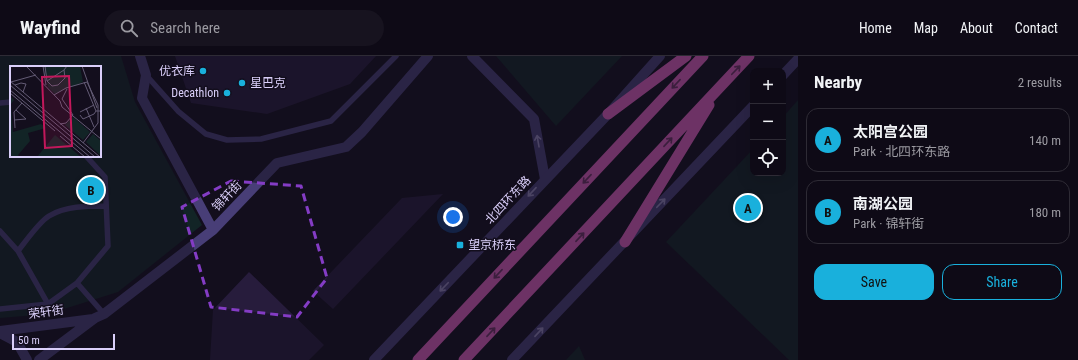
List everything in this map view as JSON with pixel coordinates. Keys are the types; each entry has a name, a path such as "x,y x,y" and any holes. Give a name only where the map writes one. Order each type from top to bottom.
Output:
{"highway":[{"path":"608,114 686,56"},
{"path":"418,360 703,56"},
{"path":"464,360 749,56"},
{"path":"625,242 722,84"}],"street":[{"path":"140,56 146,75 142,98 213,230"},
{"name":"锦轩街","path":"39,360 95,318 104,314 213,230 277,163 346,147 362,132 428,56"},
{"path":"472,56 534,119 545,179"},
{"name":"北四环东路","path":"374,360 608,114 660,56"},
{"path":"786,72 798,59"},
{"path":"512,360 750,109"},
{"name":"荣轩街","path":"0,332 95,318"},
{"path":"0,332 17,342 28,360"}],"lane":[{"path":"146,75 178,111 206,134 227,140 261,139 331,121 396,56"},
{"path":"0,103 10,102"},
{"path":"0,309 48,304 77,283 108,246 105,177 87,157"},
{"path":"18,251 48,216 73,208 106,206"},
{"path":"0,231 18,251 48,304"},
{"path":"77,283 104,314"}],"highlighted area":[{"path":"231,181 301,186 327,278 297,317 211,307 182,207"}],"shaded area":[{"path":"0,56 121,56 135,102 202,225 118,292 48,314 0,318"},
{"path":"496,56 622,56 556,126"},
{"path":"798,100 798,360 789,360 666,242 750,152 750,176 786,176 786,114"},
{"path":"579,346 585,360 566,360"}],"building":[{"path":"175,56 376,56 350,84 267,114 191,103"},
{"path":"443,194 333,309 313,291 402,198"},
{"path":"249,272 324,345 309,360 210,360 213,310"}],"place":[{"name":"优衣库","path":"203,71"},
{"name":"星巴克","path":"242,83"},
{"name":"Decathlon","path":"227,93"},
{"name":"南湖公园","path":"91,190"},
{"name":"太阳宫公园","path":"748,208"},
{"name":"望京桥东","path":"460,245"}]}
